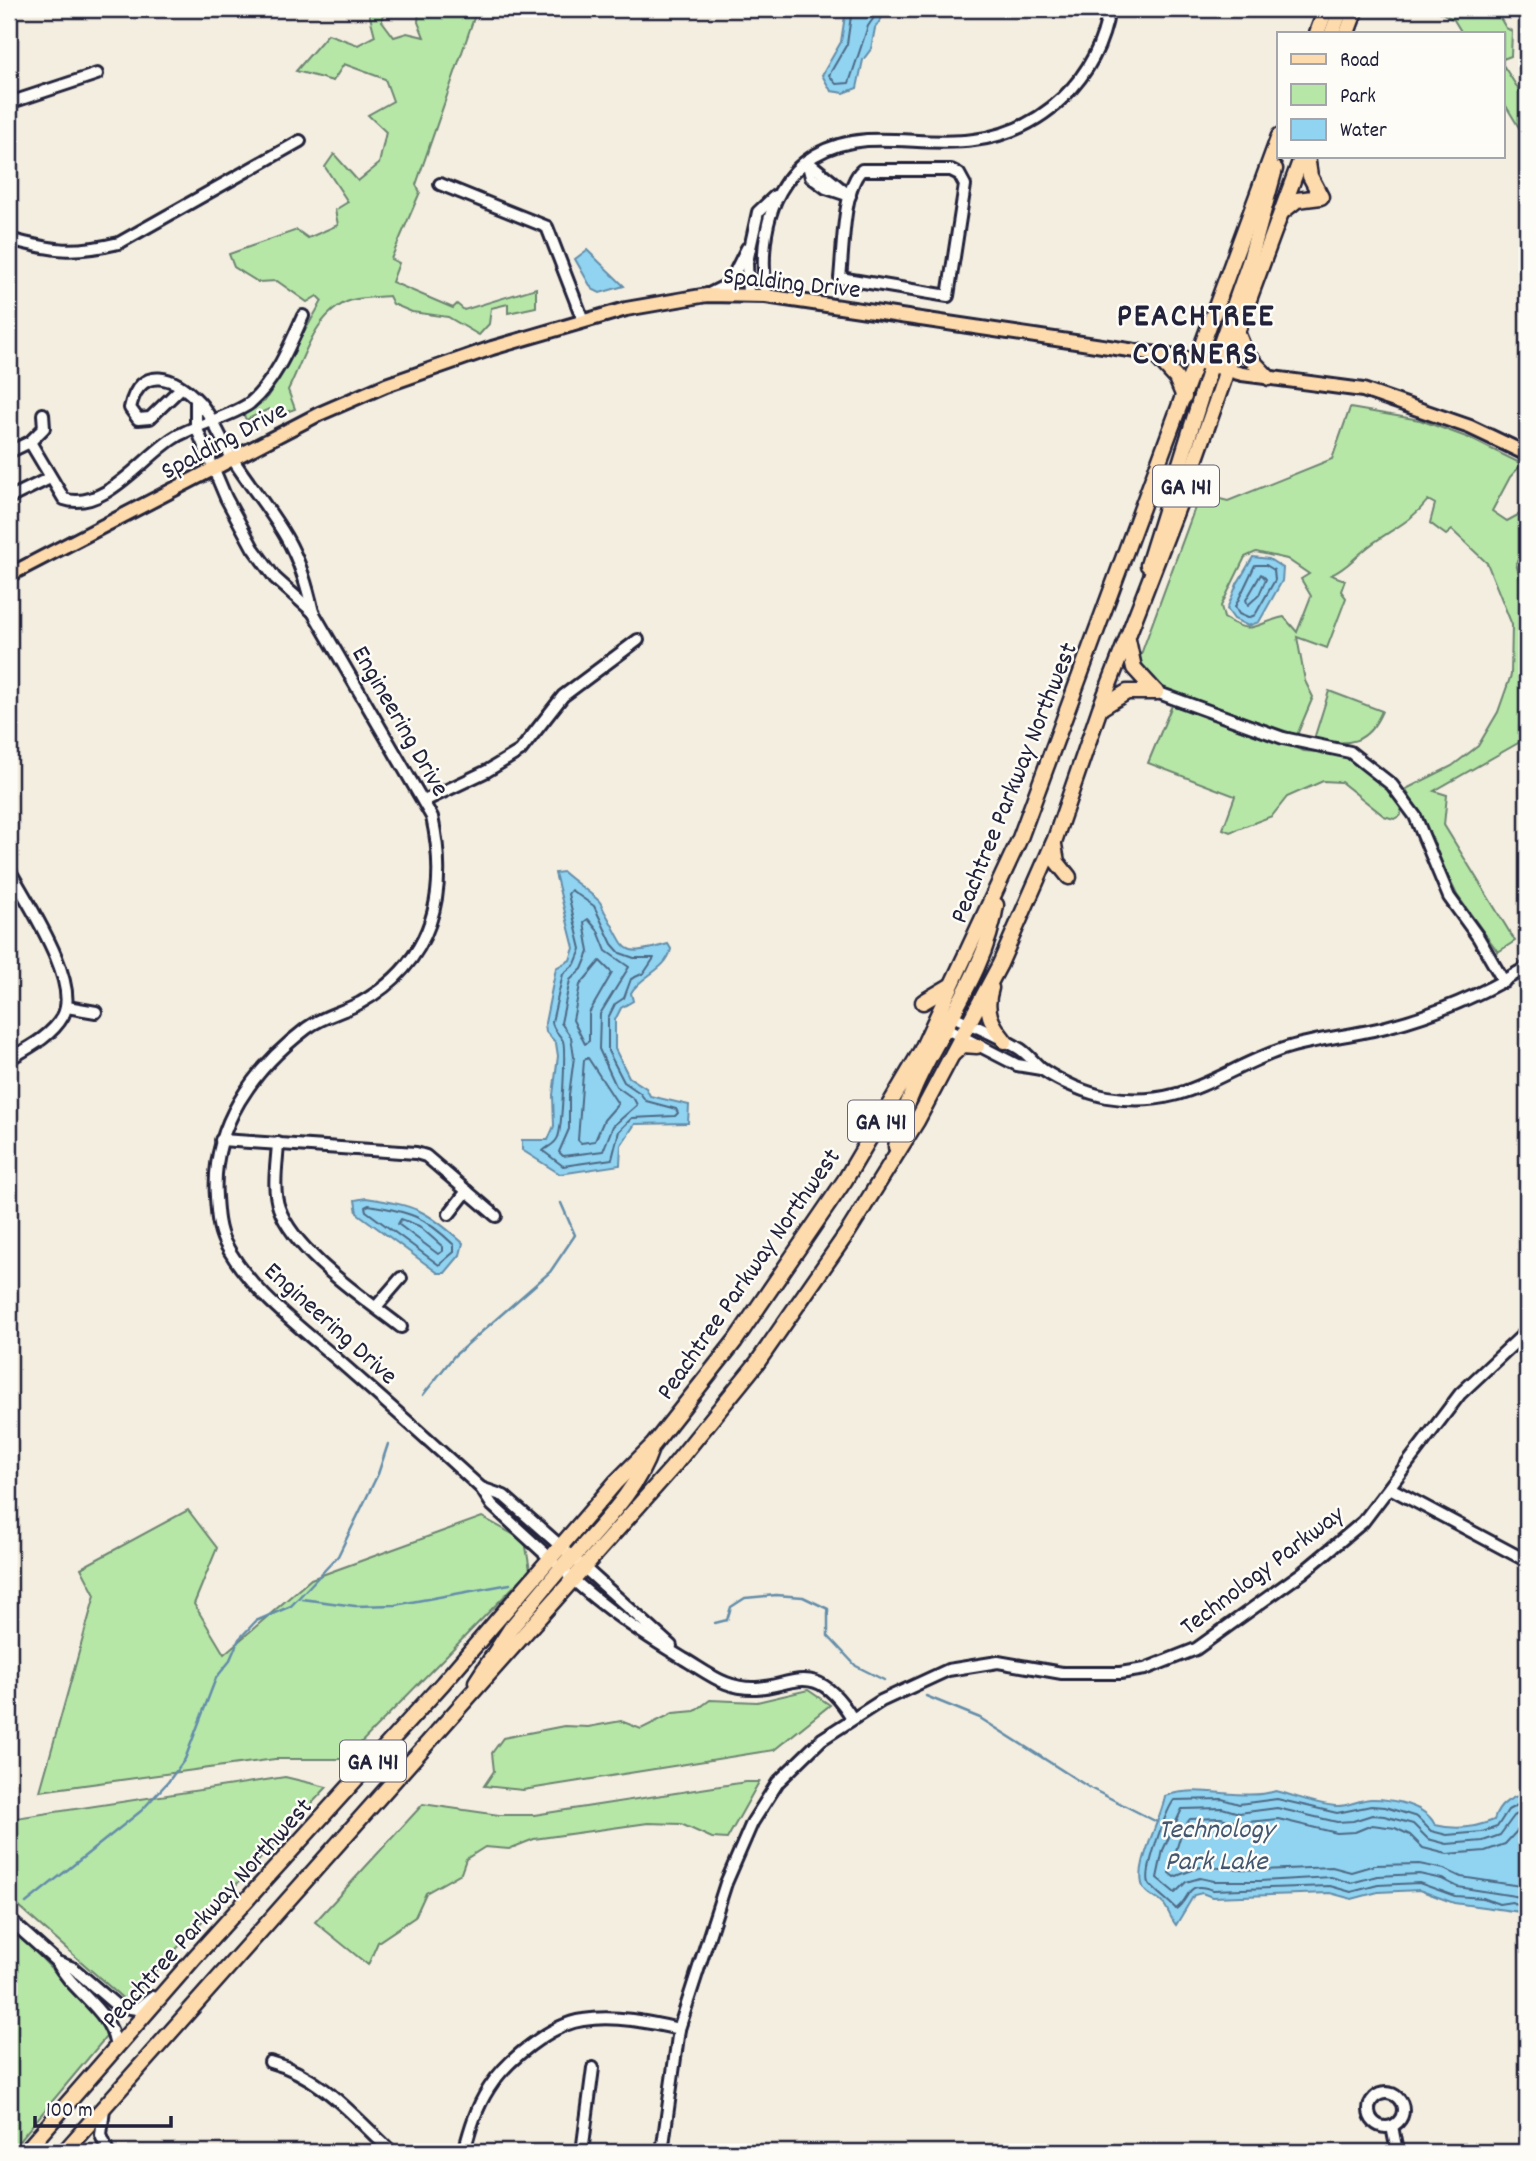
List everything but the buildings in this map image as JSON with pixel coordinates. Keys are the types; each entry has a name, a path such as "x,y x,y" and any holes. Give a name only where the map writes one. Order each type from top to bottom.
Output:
{"highway":[{"path":"1332,32 1341,9"},
{"path":"1347,32 1356,9"},
{"path":"1217,367 1266,205 1275,171 1277,142"},
{"name":"Peachtree Parkway Northwest","path":"64,2152 472,1693 566,1573 572,1557 653,1445 734,1341 845,1180 943,1019 953,983 998,888 1064,726 1277,142"},
{"name":"Peachtree Parkway Northwest","path":"25,2152 550,1558 572,1557 673,1468 757,1363 848,1232 895,1152 917,1121 951,1058 1000,964 1055,839 1100,708 1142,601 1217,367 1237,332 1301,158"},
{"path":"1281,213 1297,200 1321,197 1310,176 1307,158"},
{"path":"1237,332 1246,354 1269,378"},
{"path":"1154,354 1177,377 1184,397"},
{"path":"1129,636 1131,663 1156,692"},
{"path":"1100,708 1127,692 1156,692"},
{"path":"1033,891 1049,880 1069,877 1057,862 1055,839"},
{"path":"895,1152 909,1099 943,1019 989,939 998,888"},
{"path":"1000,964 989,993 988,1010 990,1021 1005,1041"},
{"path":"923,1002 953,983"},
{"path":"951,1058 963,1045 977,1046"}],"main road":[{"name":"Spalding Drive","path":"9,575 319,415 386,385 583,320 670,300 707,295 766,296 1154,354 1269,378 1377,394 1470,427 1527,454"}],"street":[{"path":"748,295 750,243 758,212 807,161 825,149 869,140 974,140 1017,128 1057,104 1079,80 1100,46 1109,9"},
{"path":"9,103 97,74"},
{"path":"9,239 51,251 88,250 119,243 300,141"},
{"path":"807,161 849,196"},
{"path":"862,170 951,170 960,174 965,185 948,296 840,278 849,196 854,177 862,170"},
{"path":"440,184 547,227 583,320"},
{"path":"766,296 763,258 777,194"},
{"path":"707,295 729,284 750,243"},
{"path":"30,442 64,499 73,502 84,500 121,483 168,441 250,404 276,369 303,316"},
{"path":"159,377 181,388 150,418 138,419 130,408 133,394 144,380 159,377"},
{"name":"Engineering Drive","path":"181,388 196,400 212,419 233,461 286,537 304,575 313,612 424,801 436,837 439,882 437,906 419,946 402,970 370,997 310,1026 274,1057 235,1105 221,1140 216,1163 217,1219 224,1242 244,1272 276,1306 481,1488 492,1505 566,1573 634,1630 713,1677 740,1687 757,1688 799,1679 813,1680 827,1686 839,1697 852,1718"},
{"path":"196,400 196,427"},
{"path":"9,452 30,442 44,428 43,414"},
{"name":"Engineering Drive","path":"196,427 253,548 275,578 313,612"},
{"path":"9,498 50,478"},
{"path":"424,801 487,771 520,751 562,696 638,640"},
{"path":"1156,692 1283,738 1350,751 1392,785 1415,816 1449,897 1478,937 1504,982"},
{"path":"9,869 61,967 67,1007 62,1019 42,1039 9,1059"},
{"path":"943,1019 960,1037 1017,1065 1041,1069 1080,1088 1108,1097 1144,1099 1181,1095 1283,1049 1334,1036 1384,1028 1437,1013 1504,982 1527,967"},
{"path":"67,1007 96,1012"},
{"path":"943,1019 967,1023 1005,1041 1032,1057 1041,1069"},
{"path":"221,1140 416,1153 426,1156 496,1216"},
{"path":"278,1143 275,1178 279,1207 295,1235 326,1266 401,1327"},
{"path":"449,1214 467,1191"},
{"path":"376,1307 401,1278"},
{"name":"Technology Parkway","path":"662,2152 679,2029 726,1883 752,1823 778,1782 822,1739 852,1718 932,1676 975,1664 1006,1663 1088,1675 1134,1671 1170,1661 1196,1649 1302,1573 1363,1522 1428,1433 1465,1388 1527,1331"},
{"name":"Engineering Drive","path":"481,1488 504,1496 685,1660"},
{"path":"1390,1488 1527,1562"},
{"path":"9,1919 57,1962 73,1986 109,2022 116,2050"},
{"path":"57,1962 73,1968 117,2006 130,2009 144,2006 181,1967 195,1957"},
{"path":"464,2152 474,2115 491,2085 532,2044 554,2029 582,2020 618,2018 679,2029"},
{"path":"270,2062 288,2066 316,2082 392,2152"},
{"path":"582,2152 593,2068"},
{"path":"104,2106 101,2135 108,2152"},
{"path":"1392,2126 1397,2152"}],"green space":[{"path":"368,9 383,9 382,21 394,37 407,33 424,37 418,22 419,9 477,9 416,185 420,192 391,259 399,263 392,282 453,308 457,304 464,310 536,288 536,307 508,313 508,304 491,308 489,324 479,335 448,317 412,312 393,304 389,296 352,300 328,315 312,338 288,390 295,409 275,416 269,409 246,420 243,413 265,401 322,301 317,296 307,302 277,281 258,282 234,267 229,254 297,230 308,238 338,225 335,210 348,202 325,167 334,154 358,181 379,164 386,132 368,115 393,101 385,79 344,64 333,81 296,71 328,34 358,45 375,36"},
{"path":"1435,9 1495,9 1506,28 1512,31 1511,56 1504,59 1504,32 1461,32 1454,20"},
{"path":"1504,67 1521,93 1527,94 1527,141 1504,103"},
{"path":"1350,408 1420,420 1469,438 1522,464 1510,477 1492,511 1507,521 1527,510 1527,544 1516,563 1528,609 1521,663 1527,670 1527,738 1434,791 1447,795 1444,825 1515,941 1498,952 1457,895 1406,789 1452,766 1478,746 1498,712 1511,675 1512,625 1487,563 1452,530 1446,535 1430,523 1435,504 1428,500 1412,516 1331,575 1345,580 1341,591 1346,598 1327,648 1297,637 1305,681 1313,697 1297,735 1166,690 1147,679 1140,657 1200,494 1228,501 1332,459","holes":["1256,552 1287,559 1309,574 1301,579 1311,596 1297,632 1284,617 1249,628 1224,618 1221,606 1245,557"]},
{"path":"1329,691 1382,711 1370,730 1356,740 1337,743 1314,739"},
{"path":"1172,705 1304,751 1343,754 1383,783 1400,805 1401,815 1394,819 1384,816 1341,782 1323,781 1287,797 1272,816 1230,832 1223,829 1235,796 1148,763"},
{"path":"188,1510 217,1548 194,1604 224,1654 311,1579 482,1517 525,1541 530,1570 345,1759 275,1759 40,1791 95,1595 81,1568"},
{"path":"808,1690 830,1705 774,1750 523,1790 484,1786 494,1771 492,1753 503,1738 564,1726 588,1727 621,1721 641,1729 673,1713 695,1711 710,1700 757,1702"},
{"path":"285,1777 327,1787 127,2002 9,1898 9,1819"},
{"path":"759,1782 727,1839 712,1838 681,1824 648,1823 534,1839 509,1849 485,1847 466,1859 461,1873 426,1893 415,1917 378,1942 368,1965 315,1922 423,1804 499,1815 534,1815"},
{"path":"9,1924 111,2031 10,2152 9,2152"}],"water":[{"path":"846,9 888,9 875,28 871,49 863,60 857,88 844,93 831,91 822,75 841,42"},
{"path":"587,250 624,286 600,293 592,289 575,259"},
{"path":"1253,557 1269,559 1283,568 1282,581 1259,622 1248,626 1234,619 1227,609 1237,584"},
{"path":"563,872 599,901 627,948 641,950 668,944 671,949 659,968 635,987 631,993 633,1001 621,1008 615,1020 615,1049 629,1077 646,1088 650,1096 689,1105 688,1123 635,1124 621,1145 620,1165 560,1174 522,1150 522,1140 548,1140 554,1126 553,1095 558,1056 556,1043 546,1032 545,1023 556,968 570,960 574,948 555,873"},
{"path":"366,1198 409,1207 429,1216 463,1243 460,1255 445,1273 438,1273 357,1213 355,1200"},
{"name":"Technology Park Lake","path":"1193,1791 1248,1795 1276,1791 1335,1806 1372,1799 1389,1800 1408,1804 1424,1812 1435,1825 1457,1828 1494,1820 1499,1809 1507,1802 1527,1793 1527,1938 1520,1912 1454,1903 1419,1890 1378,1892 1352,1899 1330,1893 1212,1897 1202,1893 1194,1895 1176,1925 1165,1906 1144,1889 1141,1880 1145,1856 1165,1796"}],"waterway":[{"path":"423,1395 454,1356 550,1272 575,1235 561,1203"},
{"path":"26,1903 141,1811 168,1782 185,1759 216,1678 229,1662 239,1639 256,1621 291,1606 338,1556 378,1474 388,1444"},
{"path":"302,1599 355,1606 395,1605 510,1584"},
{"path":"715,1623 727,1620 731,1607 745,1598 776,1595 803,1597 828,1609 828,1636 856,1666 884,1680"},
{"path":"926,1696 980,1718 1090,1788 1157,1822"}],"district":[{"name":"PEACHTREE CORNERS","path":"1196,332"}]}
